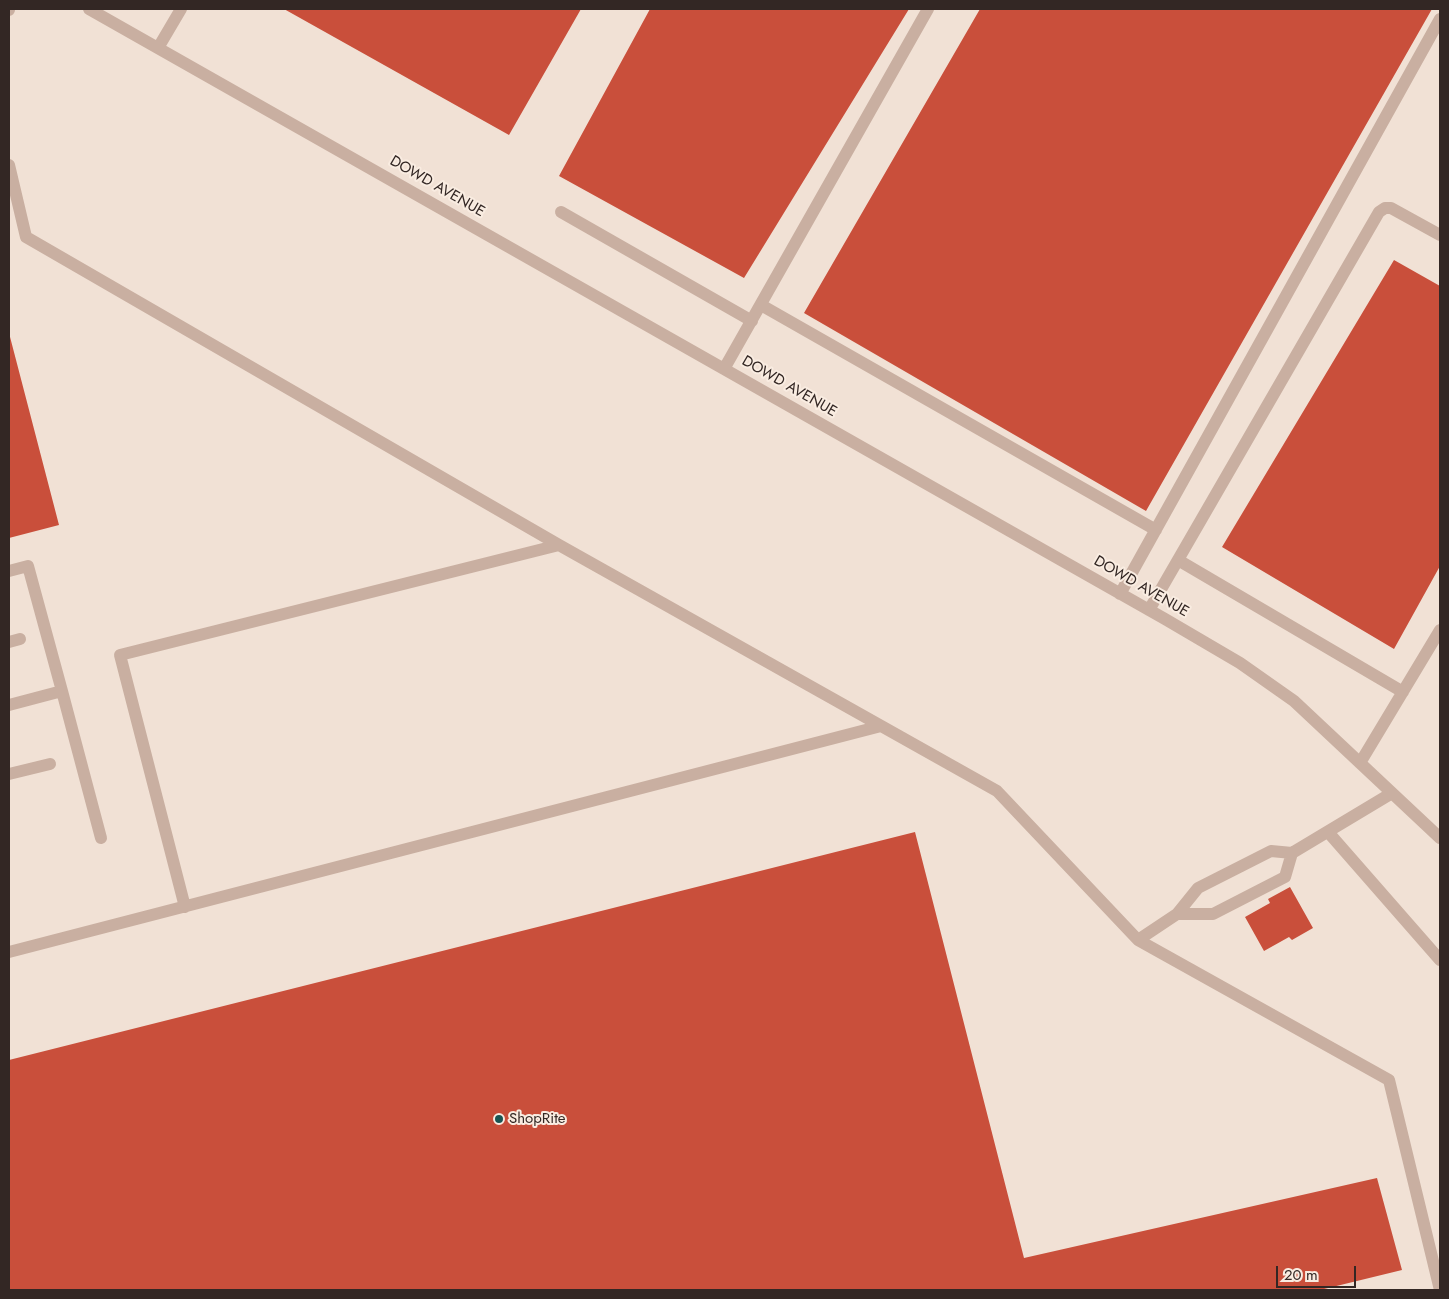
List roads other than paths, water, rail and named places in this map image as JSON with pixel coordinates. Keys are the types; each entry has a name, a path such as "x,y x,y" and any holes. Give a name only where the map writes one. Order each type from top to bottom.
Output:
{"street":[{"name":"DOWD AVENUE","path":"89,9 1149,610 1240,664 1294,701 1440,838"},
{"path":"158,48 181,9"},
{"path":"724,369 928,9"},
{"path":"1120,594 1440,19"},
{"path":"9,165 26,237 559,544 997,791 1138,940 1389,1080 1440,1290"},
{"path":"1149,610 1379,212 1386,208 1391,208 1440,234"},
{"path":"561,212 752,321"},
{"path":"761,305 1156,530"},
{"path":"185,907 120,654 559,544"},
{"path":"1178,560 1403,692"},
{"path":"9,571 28,566 101,838"},
{"path":"1360,763 1440,630"},
{"path":"9,705 62,691"},
{"path":"9,952 881,726"},
{"path":"9,774 50,764"},
{"path":"1138,940 1177,914 1198,888 1271,851 1292,853 1392,792"},
{"path":"1328,832 1440,960"},
{"path":"1177,914 1213,914 1285,877 1292,853"}],"place":[{"name":"ShopRite","path":"499,1119"}]}
